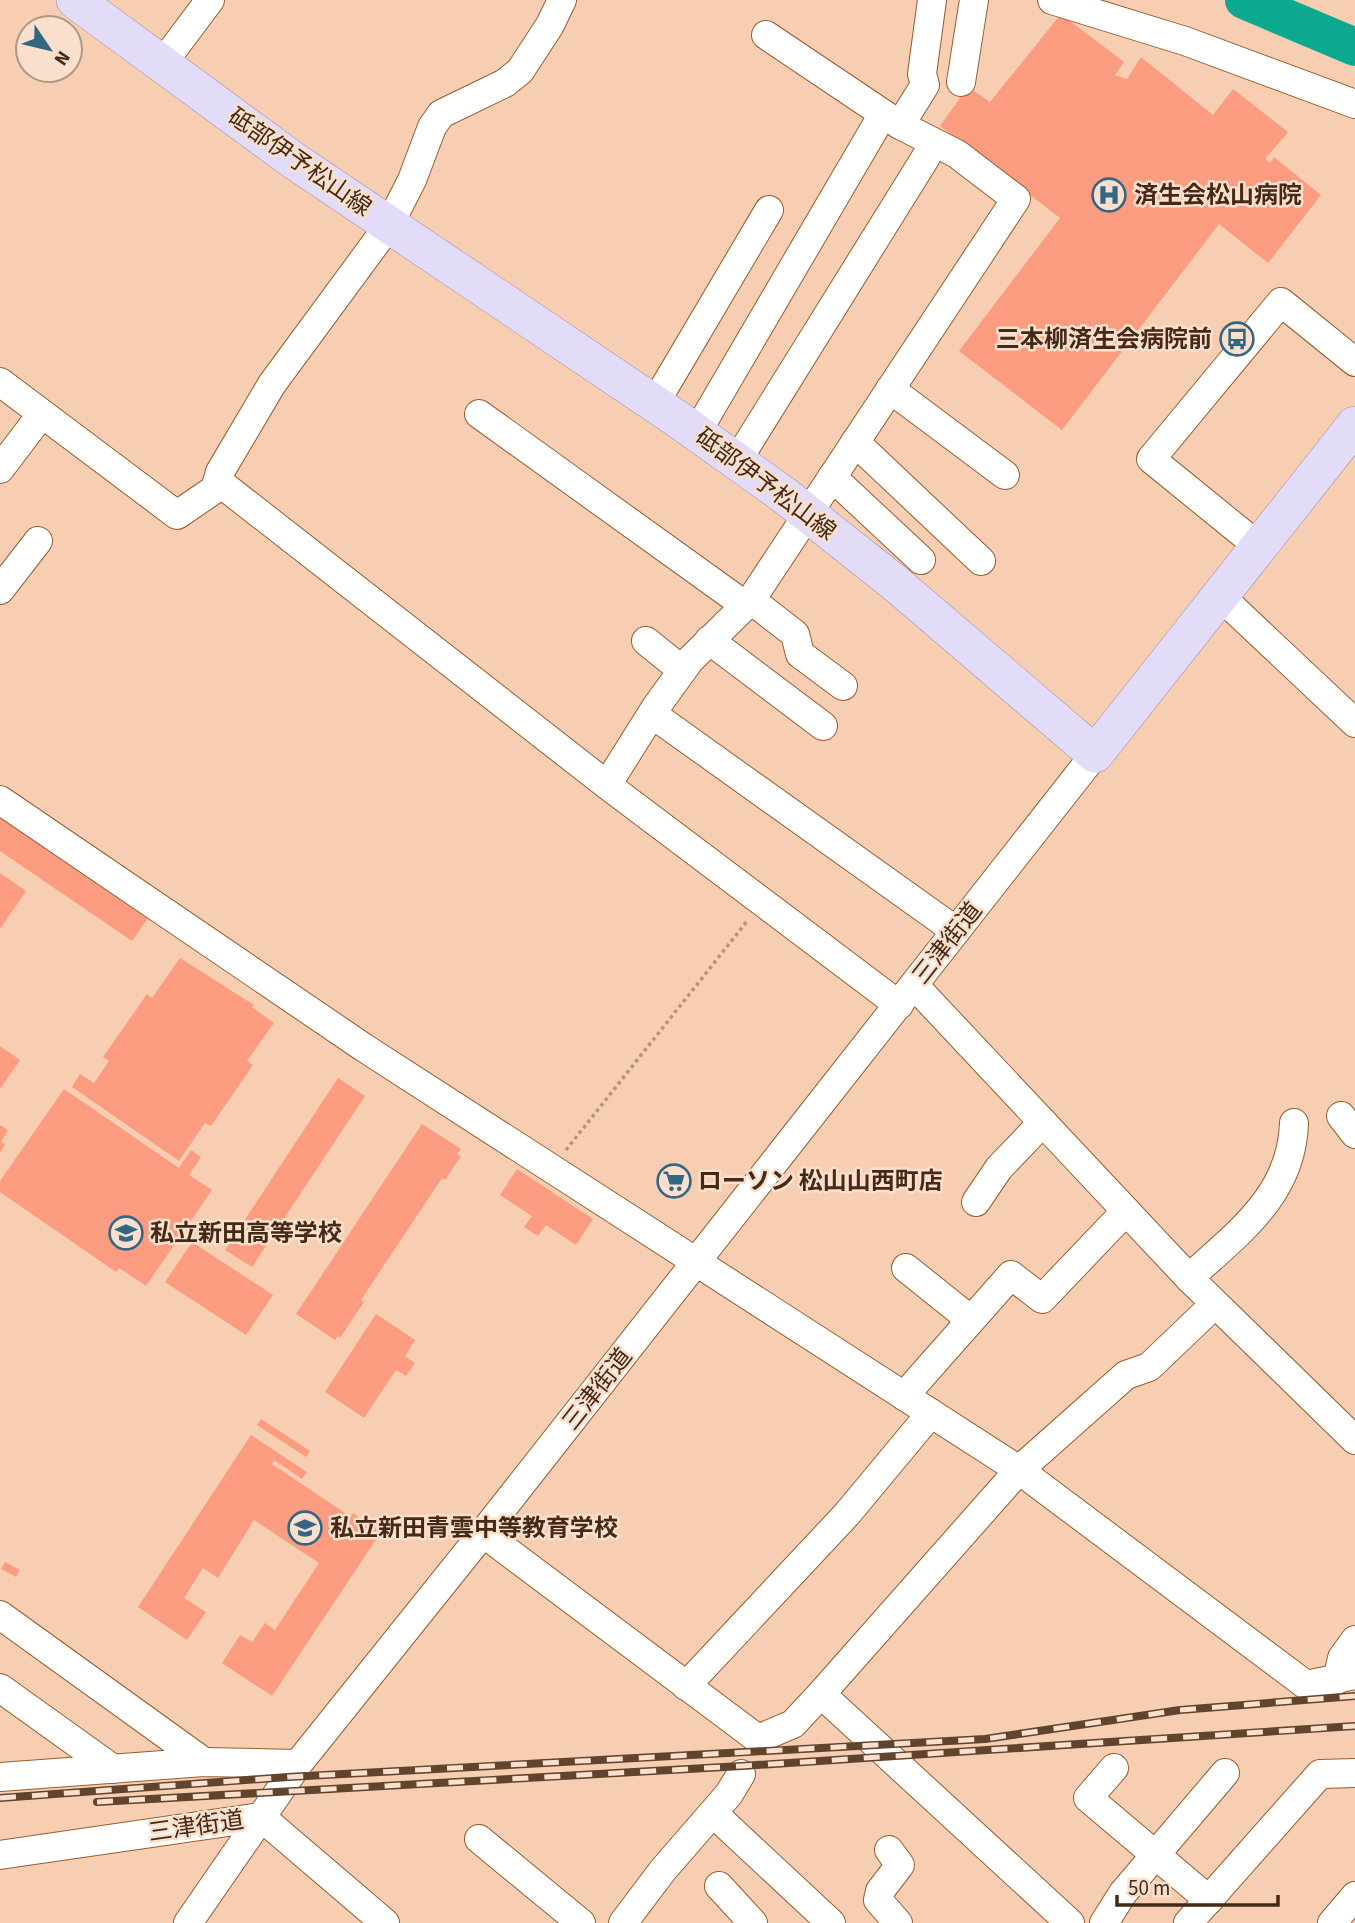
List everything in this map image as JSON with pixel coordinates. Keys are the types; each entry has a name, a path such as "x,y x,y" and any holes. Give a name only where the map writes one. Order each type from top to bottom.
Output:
{"main road":[{"name":"砥部伊予松山線","path":"75,0 389,225 737,461 807,513 1095,754"},
{"path":"1095,754 1355,425"}],"street":[{"path":"162,64 209,0"},
{"path":"3,391 41,415 177,515 206,498 219,482 220,472 272,384 389,225 407,191 432,127 441,114 505,83 520,71 551,25 562,0"},
{"path":"697,432 881,125 925,85 922,74 932,0"},
{"path":"961,82 974,0"},
{"path":"1052,0 1185,41 1355,104"},
{"path":"607,785 682,670 709,640 749,603 1016,199 957,154 881,125 766,35"},
{"path":"737,461 926,157"},
{"path":"655,403 769,210"},
{"path":"1258,546 1151,459 1281,302 1355,362"},
{"path":"890,389 947,445 1003,477"},
{"path":"0,469 41,415"},
{"path":"495,417 599,513 749,603 795,634 800,654 843,686"},
{"path":"855,442 981,561"},
{"path":"832,477 921,560"},
{"path":"219,482 607,785 763,902 906,995 1043,1122 1189,1279 1355,1440"},
{"path":"0,590 38,541"},
{"path":"1219,595 1355,723"},
{"path":"709,640 823,726"},
{"path":"646,641 682,670"},
{"path":"652,714 956,931"},
{"name":"三津街道","path":"0,1855 261,1816 298,1764 698,1261 1095,754"},
{"path":"0,800 363,1047 1019,1470 1306,1685 1346,1678 1342,1658 1355,1640"},
{"path":"976,1202 999,1168 1043,1122"},
{"path":"1189,1279 1245,1227 1274,1191 1289,1164 1294,1123"},
{"path":"904,1396 1011,1275 1042,1299 1126,1211"},
{"path":"907,1266 971,1320"},
{"path":"483,1533 758,1739 793,1724 1019,1470 1126,1375 1149,1367 1215,1304"},
{"path":"687,1686 847,1514 931,1413"},
{"path":"0,1615 204,1762"},
{"path":"0,1688 113,1769"},
{"path":"821,1694 1070,1923"},
{"path":"0,1777 204,1762 298,1764"},
{"path":"1114,1768 1088,1798 1209,1900"},
{"path":"1104,1923 1123,1892 1225,1773"},
{"path":"1188,1923 1320,1774 1355,1773"},
{"path":"623,1923 713,1813 741,1774"},
{"path":"713,1813 782,1863 831,1923"},
{"path":"188,1923 261,1816 377,1920"},
{"path":"479,1839 581,1923"},
{"path":"890,1850 900,1865 880,1891 878,1900 898,1923"},
{"path":"719,1886 753,1923"},
{"path":"1332,1923 1355,1896"}],"path":[{"path":"552,1168 661,1027 763,902"}],"building":[{"path":"1061,14 1124,62 1115,75 1127,79 1141,57 1213,115 1233,89 1288,132 1265,159 1270,163 1274,157 1321,195 1268,263 1219,224 1062,430 959,351 1060,218 940,126 968,87 990,102"},
{"path":"0,815 149,916 132,941 0,851"},
{"path":"0,873 26,891 0,929"},
{"path":"180,958 254,1005 252,1007 274,1023 247,1061 253,1065 211,1126 205,1123 179,1161 72,1087 80,1074 94,1083 109,1061 103,1057 147,994 152,998"},
{"path":"0,1046 20,1060 0,1089"},
{"path":"338,1078 365,1096 252,1267 225,1250"},
{"path":"64,1089 179,1168 191,1150 201,1157 189,1175 212,1190 146,1286 119,1268 116,1272 0,1192 0,1181"},
{"path":"422,1124 461,1149 457,1154 461,1156 445,1180 442,1178 361,1300 364,1302 340,1338 338,1336 335,1340 296,1314"},
{"path":"0,1125 8,1130 1,1142 5,1144 0,1153"},
{"path":"517,1169 593,1219 576,1245 546,1225 538,1236 524,1227 532,1216 500,1195"},
{"path":"192,1242 273,1295 246,1335 165,1282"},
{"path":"376,1314 415,1340 405,1356 415,1363 406,1376 396,1370 364,1418 325,1392"},
{"path":"261,1419 310,1451 306,1457 257,1425"},
{"path":"251,1435 307,1472 302,1479 274,1460 272,1464 351,1517 353,1513 381,1532 272,1696 222,1663 240,1635 252,1642 265,1623 275,1630 319,1563 254,1520 218,1578 203,1568 184,1598 206,1612 187,1640 138,1607"},
{"path":"5,1562 20,1570 16,1577 1,1569"}],"waterway":[{"path":"1244,0 1355,47"}],"railway":[{"path":"0,1798 288,1777 985,1739 1180,1710 1355,1696"},
{"path":"97,1802 742,1766 1355,1726"}],"place":[{"name":"済生会松山病院","path":"1109,195"},
{"name":"三本柳済生会病院前","path":"1237,339"},
{"name":"ローソン 松山山西町店","path":"674,1181"},
{"name":"私立新田高等学校","path":"126,1233"},
{"name":"私立新田青雲中等教育学校","path":"305,1528"}]}
